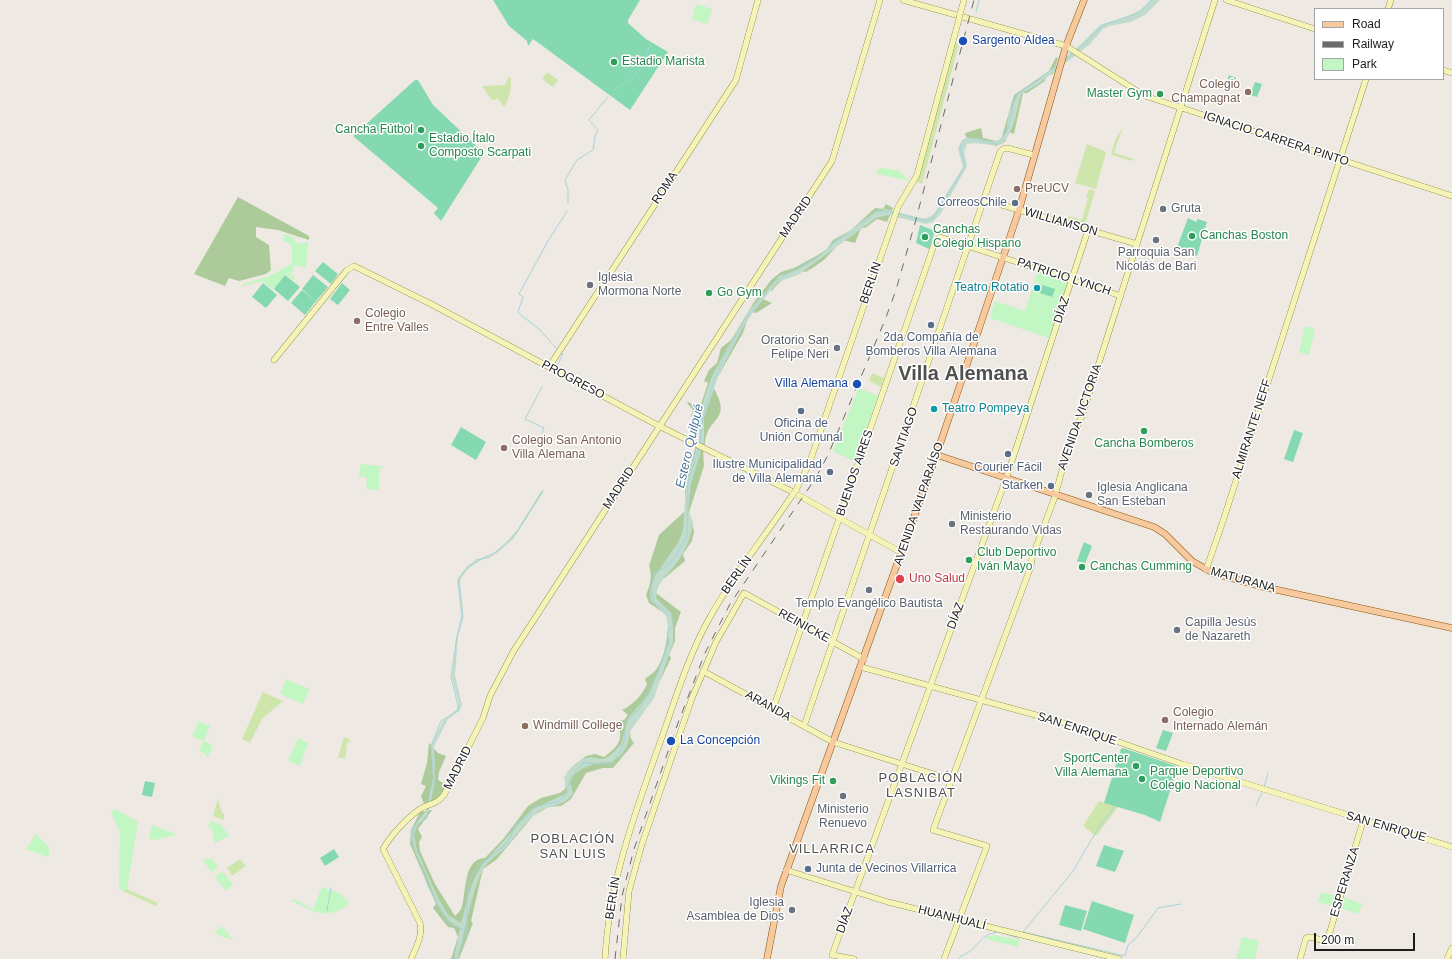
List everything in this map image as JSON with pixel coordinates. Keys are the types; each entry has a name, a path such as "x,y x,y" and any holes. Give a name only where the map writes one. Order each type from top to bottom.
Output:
{"main road":[{"name":"AVENIDA VALPARAÍSO","path":"767,959 778,896 786,870 937,455 1019,210 1062,58 1084,0"},
{"name":"MATURANA","path":"937,455 1159,529 1186,556 1206,570 1250,584 1452,628"}],"street":[{"name":"ROMA","path":"553,369 558,351 736,80 758,0"},
{"name":"MADRID","path":"411,959 419,939 421,928 420,923 383,849 388,841 408,820 428,806 440,800 448,788 483,718 490,696 514,652 832,161 880,0"},
{"name":"IGNACIO CARRERA PINTO","path":"903,0 1066,46 1140,94 1452,196"},
{"name":"BERLÍN","path":"605,959 613,896 622,854 637,805 692,654 719,602 795,492 809,464 894,217 899,205 917,175 964,0"},
{"name":"AVENIDA VICTORIA","path":"959,919 987,846 934,830 1032,566 1032,558 1055,494 1064,458 1082,416 1215,0"},
{"path":"1226,0 1314,29"},
{"name":"ALMIRANTE NEFF","path":"1206,570 1366,80"},
{"name":"SANTIAGO","path":"804,726 985,200 1000,152 1007,148 1034,156"},
{"name":"WILLIAMSON","path":"985,200 1137,244"},
{"name":"DÍAZ","path":"854,958 832,955 1006,479 1088,230"},
{"name":"PATRICIO LYNCH","path":"938,238 1004,257 1121,296"},
{"name":"BUENOS AIRES","path":"773,709 935,242 938,238"},
{"name":"PROGRESO","path":"274,360 347,270 354,266 433,305 659,426 791,491 902,552"},
{"name":"REINICKE","path":"703,671 716,642 744,593 864,659"},
{"name":"SAN ENRIQUE","path":"861,667 1061,722 1182,764 1363,821 1452,847"},
{"path":"623,959 627,904 637,861 692,698 703,671"},
{"name":"ARANDA","path":"703,671 833,742 901,765 952,780"},
{"name":"ESPERANZA","path":"1300,959 1306,938 1310,937 1325,941 1328,938 1363,821"},
{"name":"HUANHUALÍ","path":"786,870 854,893 1119,959"},
{"path":"944,959 959,919"},
{"path":"1447,959 1452,948"}],"green space":[{"name":"Estadio Marista","path":"493,0 640,0 628,20 628,23 646,39 668,52 630,110 533,39 528,46 527,41 509,26"},
{"path":"1151,0 1160,0 1146,14 1131,22 1109,26 1103,29 1089,45 1037,85 1021,94 1016,117 1010,133 1000,144 967,144 964,152 967,166 941,213 933,222 926,224 888,215 876,218 798,275 778,282 752,313 743,327 719,374 704,418 704,441 691,483 688,512 693,521 690,537 681,557 661,582 657,592 656,598 671,613 673,643 654,698 631,730 627,746 621,755 612,762 597,763 581,769 573,776 570,782 573,793 569,798 560,804 546,808 537,813 506,847 486,865 477,882 473,895 458,959 454,959 460,928 448,920 437,903 423,867 416,855 411,837 413,828 427,809 433,778 431,745 443,721 456,710 459,704 452,677 456,639 461,616 457,580 467,566 495,552 505,544 517,530 542,490 544,491 513,539 497,553 483,559 467,569 459,581 463,618 458,636 455,675 462,706 459,711 448,719 434,746 435,780 430,806 427,815 417,826 414,835 417,850 437,896 448,915 461,923 472,885 483,864 531,810 565,794 567,791 564,778 568,771 582,759 591,757 602,759 608,757 615,751 621,744 629,717 649,694 668,642 668,624 666,616 651,600 650,589 655,576 679,541 683,530 686,485 699,440 698,417 712,376 747,313 779,276 797,270 816,259 834,242 874,213 885,209 921,218 927,218 934,214 963,167 958,149 965,139 975,138 998,141 1006,132 1009,113 1019,92 1036,82 1078,47 1100,25 1128,16 1142,9"},
{"path":"696,4 712,9 707,24 692,19"},
{"path":"954,43 959,44 922,184 917,182"},
{"path":"1056,57 1058,58 1053,74 1046,76 1045,81 1027,93 1023,93 1014,134 1009,132 1005,142 996,146 966,137 965,133 981,128 983,138 996,141 1001,140 1014,95 1049,71"},
{"path":"547,72 558,80 553,87 542,79"},
{"path":"1229,75 1236,78 1232,90 1225,88"},
{"path":"509,77 511,78 509,97 504,107 498,99 492,100 482,86 505,85"},
{"name":"Estadio Ítalo Composto Scarpati","path":"415,80 418,80 433,105 484,153 441,221 434,213 438,208 353,136"},
{"path":"1255,82 1262,84 1257,97 1250,95"},
{"path":"1123,127 1114,153 1134,159 1132,161 1112,155 1111,153 1116,138"},
{"path":"1087,144 1106,152 1096,189 1075,183"},
{"path":"885,168 899,171 909,181 878,174 877,169"},
{"path":"1089,189 1095,191 1085,225 1068,220 1069,216 1082,220"},
{"path":"238,197 309,236 309,240 278,230 256,227 256,237 269,245 271,270 266,274 239,281 229,278 225,286 194,274"},
{"path":"886,204 893,208 887,222 877,219 865,228 861,228 855,243 843,240 825,259 818,264 806,272 796,272 791,274 778,283 772,291 770,290 763,299 772,303 756,313 753,312 747,321 743,333 716,380 713,387 719,399 721,407 720,413 706,435 705,445 700,443 697,422 691,416 693,410 687,403 688,402 698,407 701,404 708,383 704,381 709,370 717,363 721,348 731,340 754,302 772,279 781,272 794,268 818,255 827,249 833,240 851,230 875,208 883,209"},
{"name":"Canchas Boston","path":"1188,218 1196,222 1198,219 1207,222 1197,256 1176,250"},
{"name":"Canchas Colegio Hispano","path":"920,225 935,231 929,249 916,243"},
{"path":"284,234 293,237 297,244 308,242 306,268 295,265 291,274 295,277 293,280 286,274 273,290 263,281 239,287 272,275 292,264 292,246 287,242 284,242"},
{"path":"323,262 338,274 331,284 315,271"},
{"path":"1038,271 1068,282 1049,338 990,318 995,301 1025,311"},
{"path":"285,275 300,287 288,301 274,289"},
{"path":"313,275 328,287 316,301 302,289"},
{"path":"263,283 277,295 266,308 252,297"},
{"path":"342,283 350,290 338,305 330,299"},
{"path":"1042,285 1055,289 1052,297 1040,293"},
{"path":"302,290 316,301 305,315 291,303"},
{"path":"1305,326 1315,329 1309,355 1299,352"},
{"path":"872,373 884,378 881,387 869,381"},
{"path":"859,388 878,396 856,462 833,451"},
{"path":"461,427 486,442 476,460 451,445"},
{"path":"1294,430 1303,433 1293,462 1284,459"},
{"path":"696,446 703,449 704,466 689,512 694,531 692,541 683,554 685,561 655,586 656,593 681,612 675,628 675,641 669,655 671,658 655,691 629,726 631,739 634,743 613,768 603,768 586,773 571,799 561,806 548,807 533,816 496,860 483,869 471,921 473,923 459,959 451,959 458,937 454,928 448,927 433,908 436,904 410,844 411,830 420,812 432,810 418,829 422,837 419,842 420,851 435,884 455,916 461,909 463,903 467,878 472,864 485,858 504,838 528,806 541,798 560,793 565,789 567,773 573,766 586,756 595,754 604,757 617,746 620,733 616,721 624,720 628,715 622,710 633,703 642,693 647,685 645,679 655,671 662,660 666,644 668,621 667,615 649,603 646,595 649,588 651,573 649,566 659,535 685,511 685,482"},
{"path":"361,464 382,466 379,472 379,490 366,489 367,477 359,477"},
{"path":"1084,542 1092,546 1085,564 1077,561"},
{"path":"286,679 309,689 303,704 280,694"},
{"path":"263,692 283,701 262,719 250,743 242,739"},
{"path":"199,721 210,726 204,741 213,746 207,758 206,754 199,751 203,741 192,736"},
{"path":"1163,730 1173,733 1166,751 1156,748"},
{"path":"344,737 351,740 347,743 345,759 338,757"},
{"path":"298,738 308,743 300,766 288,761"},
{"path":"429,743 438,753 446,756 439,772 438,780 447,785 438,799 424,804 421,796 426,786 421,784 427,763"},
{"name":"Parque Deportivo Colegio Nacional","path":"1123,748 1176,766 1177,769 1160,822 1145,815 1104,803 1121,749"},
{"path":"145,781 155,783 152,797 142,795"},
{"path":"218,799 222,813 224,813 224,820 213,816"},
{"path":"1099,801 1118,807 1096,836 1083,826"},
{"path":"115,809 138,822 127,889 123,891 119,888 120,832 111,812"},
{"path":"211,820 219,825 220,823 229,836 215,843 212,829 208,827"},
{"path":"152,825 176,835 154,840 149,839"},
{"path":"36,834 50,848 48,857 26,849"},
{"path":"1104,845 1124,851 1115,872 1096,866"},
{"path":"334,849 339,857 325,866 320,858"},
{"path":"214,858 213,861 218,866 212,873 203,860"},
{"path":"240,859 246,866 232,876 227,868"},
{"path":"221,872 224,873 233,884 226,891 215,877"},
{"path":"322,887 339,893 349,902 347,906 332,913 325,913 313,911 292,901 294,899 313,909"},
{"path":"127,889 158,903 156,906 123,891"},
{"path":"1321,892 1337,896 1333,906 1318,902"},
{"path":"1343,897 1362,904 1359,914 1340,908"},
{"path":"1092,901 1134,915 1125,943 1083,929"},
{"path":"1065,905 1087,911 1081,931 1059,925"},
{"path":"222,926 233,940 214,933"},
{"path":"994,935 1018,940 1021,938 1018,947 986,939 987,937"},
{"path":"1242,937 1259,941 1255,959 1236,959"}],"waterway":[{"path":"976,12 979,0"},
{"name":"Estero Quilpué","path":"1078,50 1103,25 1138,13 1151,0"},
{"path":"614,90 633,78 641,68 651,43"},
{"name":"Estero Quilpué","path":"1065,60 1073,53"},
{"name":"Estero Quilpué","path":"897,213 924,221 932,219 965,167 960,147 962,141 967,138 996,144 1001,140 1008,129 1015,96 1058,65"},
{"path":"568,204 568,190 565,180 577,160 593,150 595,136 598,130 589,120 608,97"},
{"path":"557,349 538,328 518,312 523,297 519,294 548,241 567,211"},
{"name":"Estero Quilpué","path":"861,225 876,211 894,212"},
{"name":"Estero Quilpué","path":"700,443 703,417 714,381 723,360 745,319 775,281 818,257 835,242 854,231"},
{"path":"556,368 563,354 561,352"},
{"path":"542,387 525,419 544,428 542,433"},
{"name":"Estero Quilpué","path":"456,959 467,931 467,901 470,880 477,868 507,843 517,823 526,818 535,807 559,801 568,792 570,779 584,763 611,764 619,754 623,744 626,721 640,708 659,670 669,642 667,633 673,624 673,618 654,602 651,588 655,572 664,568 674,559 687,537 688,482 699,449"},
{"path":"429,802 430,790 434,781 431,746 441,721 459,710 451,677 457,636 463,617 459,578 476,560 490,557 516,534 542,492"},
{"path":"1264,787 1268,773"},
{"path":"1256,805 1262,793"},
{"path":"1114,807 1099,827 1073,871 1023,932 1125,956 1128,945 1137,937 1158,908 1181,904"},
{"path":"428,808 427,818 415,826 412,839 428,886 447,922 466,931"},
{"path":"327,910 331,888"},
{"path":"959,959 961,956 972,950 985,936 997,932"},
{"path":"1000,932 1018,938"}],"railway":[{"path":"615,959 622,896 634,849 678,723 705,653 730,604 815,479 828,455 885,320 896,290 915,223 974,0"}],"place":[{"name":"Sargento Aldea","path":"963,41"},
{"name":"Estadio Marista","path":"614,62"},
{"name":"Colegio Champagnat","path":"1248,92"},
{"name":"Master Gym","path":"1160,94"},
{"name":"Cancha Fútbol","path":"421,130"},
{"name":"Estadio Ítalo Composto Scarpati","path":"421,146"},
{"name":"PreUCV","path":"1017,189"},
{"name":"CorreosChile","path":"1015,203"},
{"name":"Gruta","path":"1163,209"},
{"name":"Canchas Boston","path":"1192,236"},
{"name":"Canchas Colegio Hispano","path":"925,237"},
{"name":"Parroquia San Nicolás de Bari","path":"1156,240"},
{"name":"Iglesia Mormona Norte","path":"590,285"},
{"name":"Teatro Rotatio","path":"1037,288"},
{"name":"Go Gym","path":"709,293"},
{"name":"Colegio Entre Valles","path":"357,321"},
{"name":"2da Compañía de Bomberos Villa Alemana","path":"931,325"},
{"name":"Oratorio San Felipe Neri","path":"837,348"},
{"name":"Villa Alemana","path":"857,384"},
{"name":"Teatro Pompeya","path":"934,409"},
{"name":"Oficina de Unión Comunal","path":"801,411"},
{"name":"Cancha Bomberos","path":"1144,431"},
{"name":"Colegio San Antonio Villa Alemana","path":"504,448"},
{"name":"Courier Fácil","path":"1008,454"},
{"name":"Ilustre Municipalidad de Villa Alemana","path":"830,472"},
{"name":"Starken","path":"1051,486"},
{"name":"Iglesia Anglicana San Esteban","path":"1089,495"},
{"name":"Ministerio Restaurando Vidas","path":"952,524"},
{"name":"Club Deportivo Iván Mayo","path":"969,560"},
{"name":"Canchas Cumming","path":"1082,567"},
{"name":"Uno Salud","path":"900,579"},
{"name":"Templo Evangélico Bautista","path":"869,590"},
{"name":"Capilla Jesús de Nazareth","path":"1177,630"},
{"name":"Colegio Internado Alemán","path":"1165,720"},
{"name":"Windmill College","path":"525,726"},
{"name":"La Concepción","path":"671,741"},
{"name":"SportCenter Villa Alemana","path":"1136,766"},
{"name":"Parque Deportivo Colegio Nacional","path":"1142,779"},
{"name":"Vikings Fit","path":"833,781"},
{"name":"Ministerio Renuevo","path":"843,796"},
{"name":"Junta de Vecinos Villarrica","path":"808,869"},
{"name":"Iglesia Asamblea de Dios","path":"792,910"}],"district":[{"name":"Villa Alemana","path":"963,374"},
{"name":"POBLACIÓN LASNIBAT","path":"921,786"},
{"name":"POBLACIÓN SAN LUIS","path":"573,846"},
{"name":"VILLARRICA","path":"832,849"}]}
